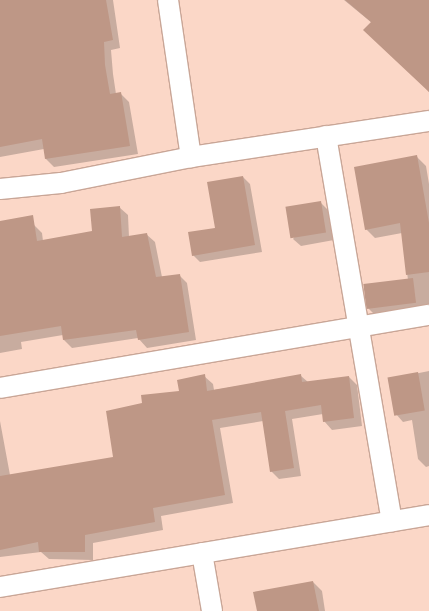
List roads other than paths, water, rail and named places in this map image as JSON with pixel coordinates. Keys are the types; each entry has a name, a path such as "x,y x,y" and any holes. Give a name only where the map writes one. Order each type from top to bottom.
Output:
{"street":[{"path":"168,0 191,157"},
{"path":"0,190 61,183 191,157 429,121"},
{"path":"326,136 392,521"},
{"path":"0,388 429,316"},
{"path":"0,587 429,515"},
{"path":"202,553 212,611"}]}
